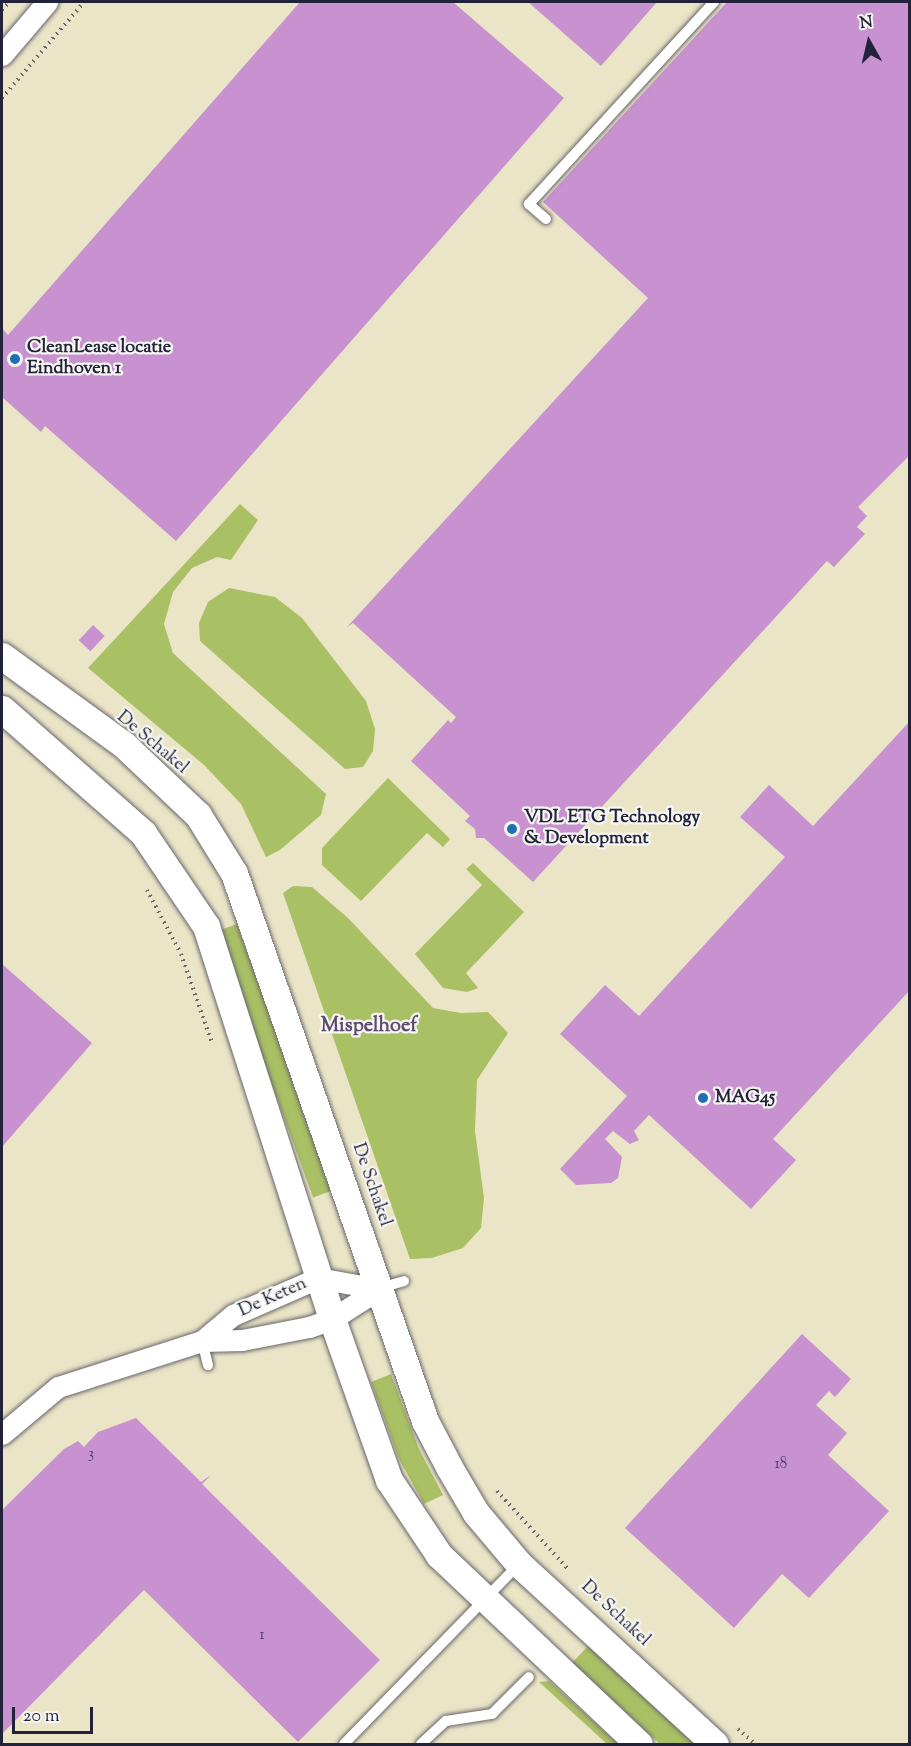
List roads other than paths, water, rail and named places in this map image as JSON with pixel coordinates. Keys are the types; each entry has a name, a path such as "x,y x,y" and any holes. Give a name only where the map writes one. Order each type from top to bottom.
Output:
{"street":[{"path":"2,55 47,2"},
{"name":"De Schakel","path":"2,656 124,745 198,815 234,873 392,1285 425,1421 476,1513 519,1564 715,1744"},
{"path":"2,709 143,833 206,926 318,1278 389,1480 439,1555 639,1744"},
{"name":"De Keten","path":"202,1341 233,1315 318,1278 392,1285"},
{"name":"De Keten","path":"2,1434 58,1388 202,1341 242,1340 309,1327 332,1319 392,1285"}],"lane":[{"path":"546,219 529,204 714,2"},
{"path":"202,1341 208,1365"},
{"path":"344,1744 519,1564"},
{"path":"421,1744 446,1721 492,1714 529,1677"}],"place":[{"name":"CleanLease locatie Eindhoven 1","path":"15,359"},
{"name":"VDL ETG Technology & Development","path":"512,829"},
{"name":"MAG45","path":"703,1098"}],"district":[{"name":"Mispelhoef","path":"369,1026"}]}
